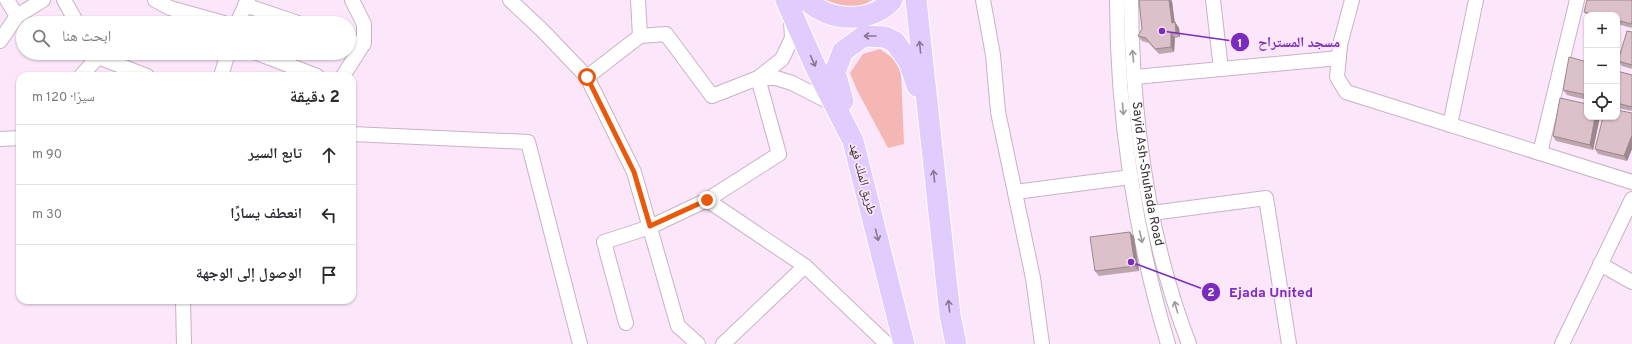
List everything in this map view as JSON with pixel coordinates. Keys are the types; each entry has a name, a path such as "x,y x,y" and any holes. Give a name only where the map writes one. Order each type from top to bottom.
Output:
{"main road":[{"path":"794,3 828,14 850,18 871,14 885,8 892,0"},
{"name":"طريق الملك فهد","path":"794,3 835,105 853,141 904,344"},
{"path":"917,10 950,315 956,344"},
{"path":"853,141 835,72 843,51 864,36 885,37 895,42 909,62 928,117"}],"street":[{"path":"7,0 16,16"},
{"path":"0,41 16,16 43,0"},
{"path":"64,0 73,16"},
{"path":"155,0 170,8 199,16"},
{"path":"352,0 364,24 364,43 356,56"},
{"path":"510,0 543,30 587,77 634,172 678,326 698,344"},
{"path":"638,0 640,36"},
{"path":"917,10 926,0"},
{"path":"983,0 993,55 998,112 1033,278 1042,344"},
{"name":"Sayid Ash-Shuhada Road","path":"1117,0 1117,34 1125,138 1140,232 1168,344"},
{"name":"Sayid Ash-Shuhada Road","path":"1131,0 1131,36 1139,136 1154,228 1180,321 1189,344"},
{"path":"1213,0 1221,69"},
{"path":"1352,0 1340,45 1337,77 1346,92 1632,182"},
{"path":"1450,125 1476,0"},
{"path":"1540,153 1577,0"},
{"path":"240,16 247,2 281,16"},
{"path":"587,77 640,36 666,34 712,96 758,78 782,59 792,38 794,3"},
{"path":"356,43 363,45"},
{"path":"1135,77 1339,58"},
{"path":"84,72 92,60"},
{"path":"108,60 137,72"},
{"path":"222,72 226,60"},
{"path":"275,60 307,72"},
{"path":"346,72 353,60"},
{"path":"758,78 776,78 792,82 835,105"},
{"path":"626,323 604,242 650,226 707,200 779,154 758,78"},
{"path":"356,134 528,142 580,344"},
{"path":"0,139 16,138"},
{"path":"1015,192 1131,177"},
{"path":"1152,213 1266,198 1289,344"},
{"path":"1562,344 1632,199"},
{"path":"707,200 804,266 887,344"},
{"path":"1600,264 1632,282"},
{"path":"722,344 804,266"},
{"path":"183,304 184,344"}],"shaded area":[{"path":"823,0 872,0 861,6 848,8 834,6"},
{"path":"880,49 894,59 901,72 904,144 888,148 857,90 850,73 863,54"}],"building":[{"path":"1139,0 1169,0 1172,23 1175,22 1176,32 1171,33 1171,47 1155,49 1146,38 1138,36 1142,29"},
{"path":"1587,0 1632,0 1631,24 1620,21 1620,12 1584,12"},
{"path":"1627,31 1632,32 1632,65 1620,62 1620,54"},
{"path":"1569,57 1584,61 1584,94 1563,90"},
{"path":"1620,72 1632,75 1632,107 1620,104"},
{"path":"1560,98 1584,103 1584,120 1594,120 1590,145 1553,136"},
{"path":"1620,111 1632,113 1632,135 1624,156 1595,149 1602,120 1620,120"},
{"path":"1130,232 1135,266 1095,271 1090,237"}],"place":[{"name":"مسجد المستراح","path":"1162,31"},
{"name":"Ejada United","path":"1131,262"}],"route":[{"path":"587,77 634,172 650,226 707,200"}]}
